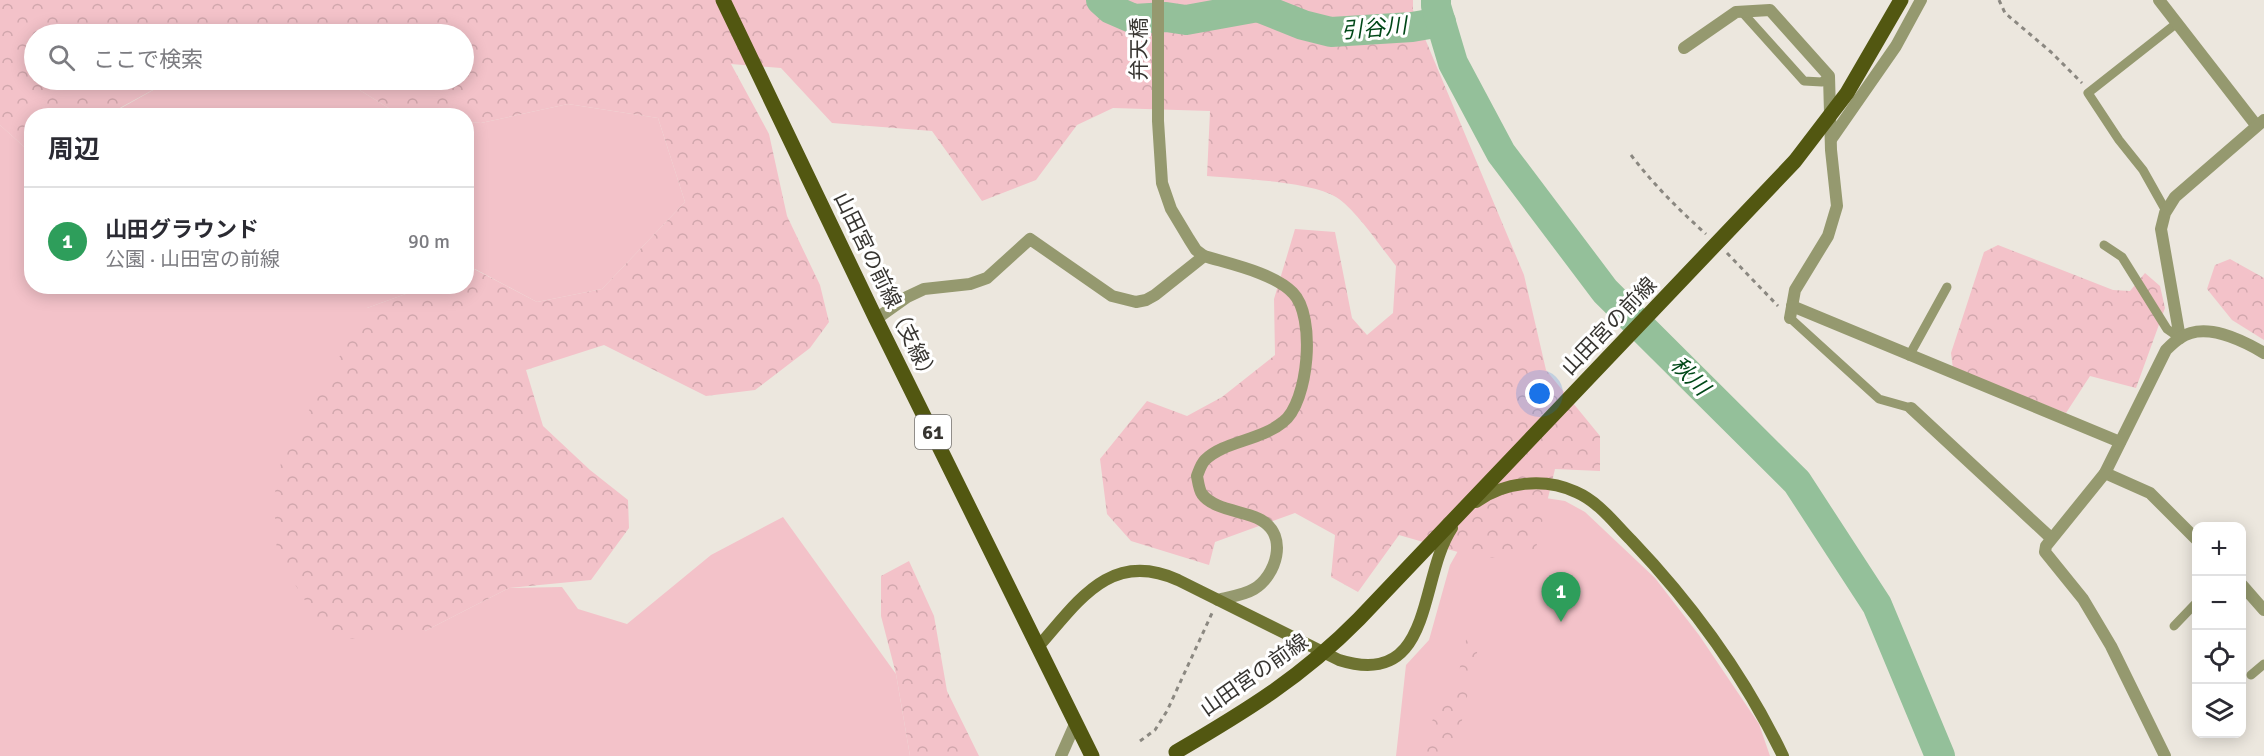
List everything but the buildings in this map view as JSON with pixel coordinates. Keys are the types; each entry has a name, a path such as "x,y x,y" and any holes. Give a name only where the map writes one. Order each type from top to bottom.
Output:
{"main road":[{"name":"山田宮の前線（支線）","path":"723,0 876,319 1092,756"},
{"name":"山田宮の前線","path":"1172,754 1276,691 1328,649 1359,619 1796,161 1847,93 1901,0"}],"street":[{"name":"弁天橋","path":"1158,0 1159,153 1162,183 1171,209 1189,240 1196,250 1204,255"},
{"path":"1832,138 1896,46 1922,0"},
{"path":"2159,0 2260,123 2175,197 2166,211 2161,229 2180,338"},
{"path":"1684,48 1736,12 1770,10 1829,76 1831,150 1837,206 1828,236 1795,290 1791,312 1909,356 2120,442"},
{"path":"876,319 907,297 924,290 970,284 987,278 1030,239 1112,296 1136,302 1155,295 1204,255 1269,278 1286,287 1295,295 1301,307 1306,351 1303,387 1286,420 1261,436 1223,448 1204,461 1197,476 1202,494 1217,504 1262,520 1272,530 1278,547 1276,563 1270,574 1253,589 1218,600"},
{"path":"2165,756 2111,646 2083,599 2045,552 2046,546 2106,473 2166,350 2190,333 2216,333 2232,336 2264,353"},
{"path":"1911,408 2051,538"},
{"path":"2106,473 2150,493 2192,536"},
{"path":"1038,647 1101,581 1120,573 1143,570 1160,573 1339,660 1359,665 1383,662 1406,648 1417,632 1437,559 1446,538 1469,507 1488,493 1522,484 1545,484 1569,489 1587,498 1605,513 1686,601 1759,709 1783,756"},
{"path":"2246,590 2264,610"},
{"path":"1060,756 1076,722"}],"lane":[{"path":"1742,12 1804,81 1822,81 1829,76"},
{"path":"2166,211 2143,170 2119,140 2088,93 2177,23"},
{"path":"2104,245 2122,257 2167,329 2180,338"},
{"path":"1909,356 1947,287"},
{"path":"1791,312 1879,399 1911,408"},
{"path":"2174,626 2192,607"},
{"path":"2251,675 2264,664"}],"path":[{"path":"1999,0 2005,13 2087,87 2088,93"},
{"path":"1140,741 1155,730 1167,711 1218,600"}],"green space":[{"path":"0,0 1413,0 1413,10 1524,275 1546,370 1600,436 1600,471 1555,469 1535,552 1482,559 1399,535 1358,592 1331,577 1335,535 1295,513 1215,542 1209,565 1131,541 1107,514 1100,459 1147,401 1187,416 1222,397 1275,355 1274,299 1295,229 1335,232 1352,318 1367,335 1393,313 1396,266 1361,221 1339,199 1313,188 1207,176 1210,111 1113,108 1077,125 1036,180 982,201 932,131 832,123 781,68 731,64 769,134 787,216 820,285 829,322 810,348 755,390 706,396 604,345 526,370 543,426 590,470 628,500 629,528 591,580 509,588 425,631 330,641 277,555 274,497 282,458 367,308 406,294 474,294 474,269 537,302 602,289 685,202 658,118 568,104 481,123 474,122 474,108 389,108 360,90 474,90 474,24 24,24 24,90 153,90 120,108 24,108 24,147 0,125"},
{"path":"153,90 360,90 389,108 121,108"},
{"path":"568,104 658,118 685,202 602,289 537,302 474,269 474,122 481,123"},
{"path":"0,125 24,147 24,294 406,294 367,308 425,631 509,588 562,587 578,609 627,624 711,555 783,517 896,674 910,756 0,756"},
{"path":"1998,245 2113,290 2130,291 2145,273 2160,286 2165,308 2136,388 2090,376 2066,413 1953,369 1951,353 1984,252"},
{"path":"2230,259 2264,278 2264,340 2232,320 2207,289 2215,265"},
{"path":"1539,497 1565,501 1585,512 1655,578 1699,635 1759,724 1770,756 1396,756 1406,665 1429,640 1450,565 1467,535"},
{"path":"909,561 934,616 947,691 979,756 910,756 896,674 881,616 881,576"},
{"path":"1482,630 1454,756 1416,756 1440,704 1458,676 1468,631"}],"waterway":[{"name":"引谷川","path":"1101,0 1111,9 1134,19 1166,17 1186,20 1258,7 1303,25 1331,32 1412,27 1441,22"},
{"name":"秋川","path":"1436,0 1453,63 1501,153 1605,291 1797,482 1877,605 1940,756"}],"place":[{"name":"山田グラウンド","path":"1561,622"}]}
